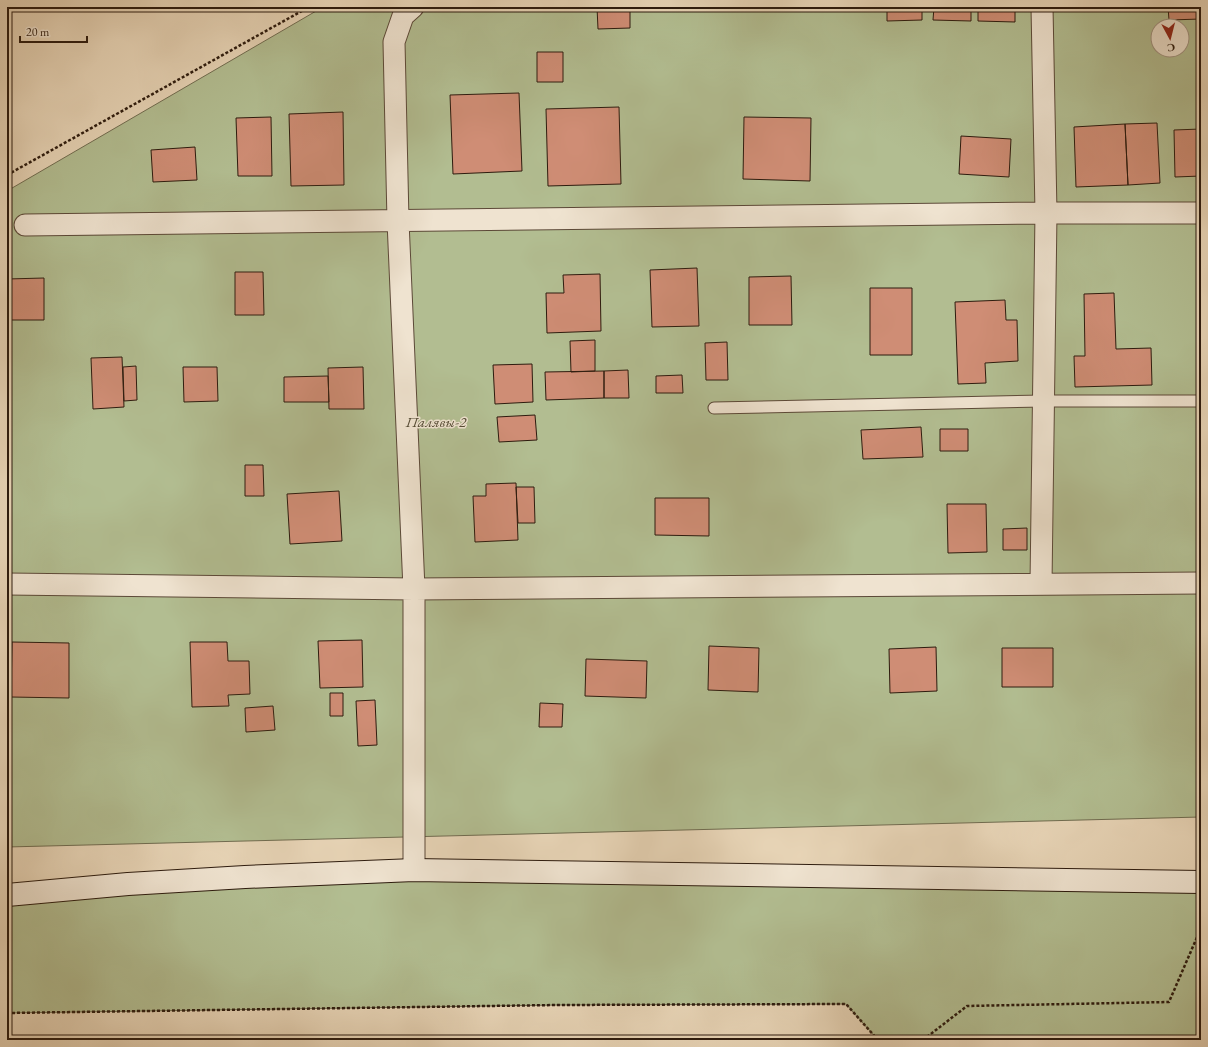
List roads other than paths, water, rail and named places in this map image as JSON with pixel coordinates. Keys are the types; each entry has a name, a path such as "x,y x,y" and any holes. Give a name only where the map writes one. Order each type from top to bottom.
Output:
{"main road":[{"path":"7,895 198,879 414,870 1201,882"}],"street":[{"path":"412,7 403,16 394,42 398,221 414,590 414,870"},
{"path":"1041,584 1046,213 1042,7"},
{"path":"25,225 1046,213 1201,213"},
{"path":"7,584 414,590 1201,583"}],"lane":[{"path":"714,408 1044,401 1201,401"}],"park label":[{"name":"Палявы-2","path":"436,422"}]}
